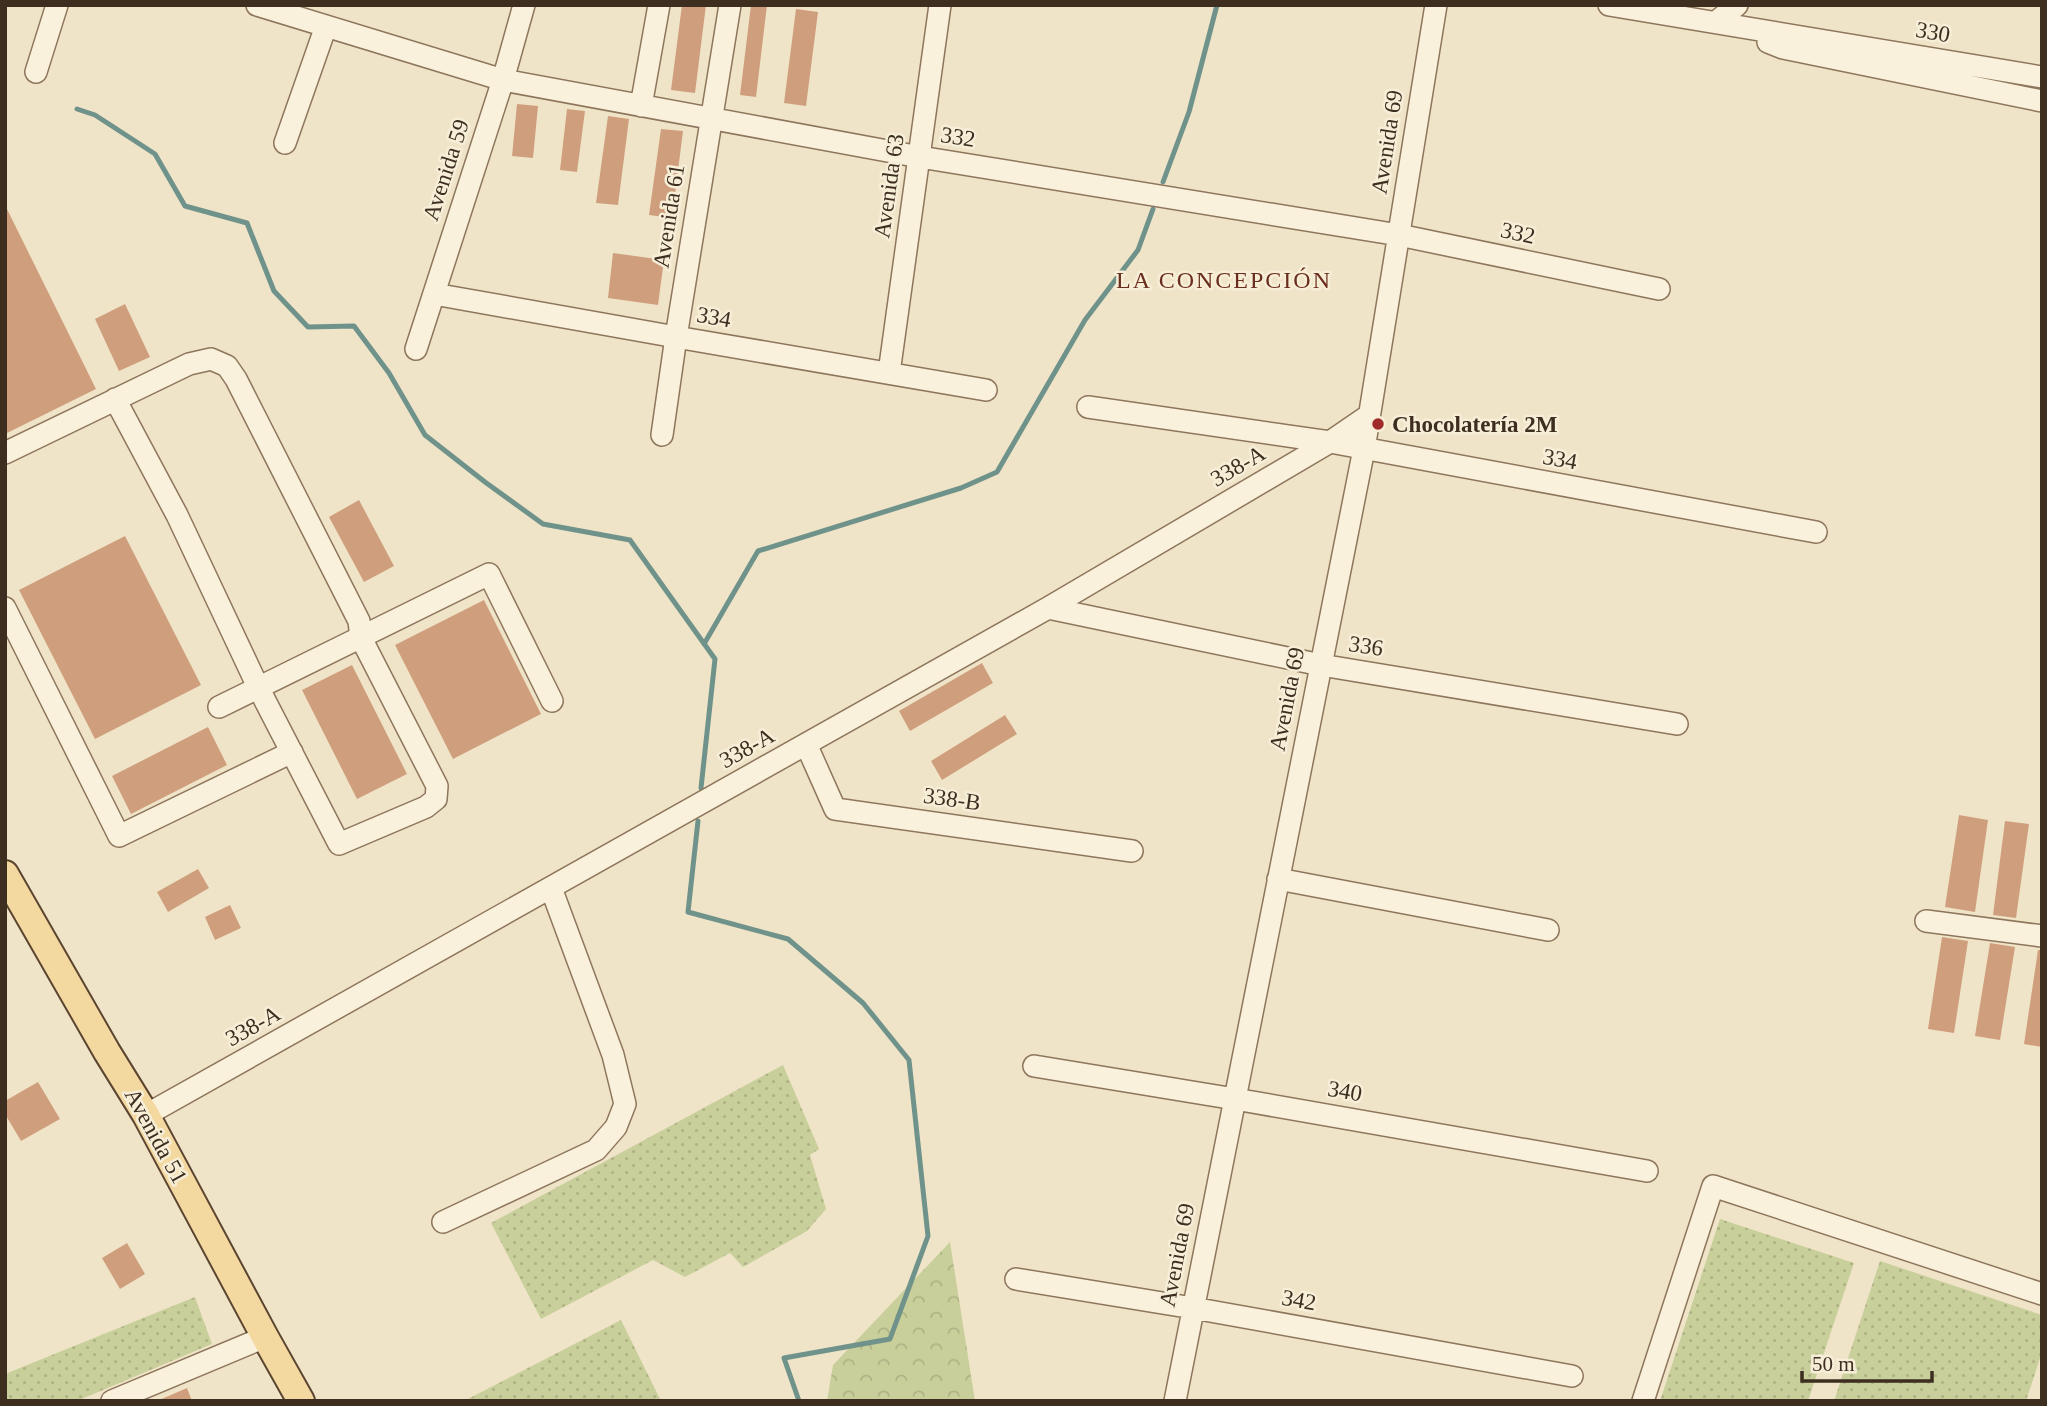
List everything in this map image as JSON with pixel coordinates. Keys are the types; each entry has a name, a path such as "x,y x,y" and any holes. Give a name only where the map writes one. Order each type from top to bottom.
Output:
{"main road":[{"name":"Avenida 51","path":"5,874 146,1115 301,1401"}],"street":[{"path":"36,72 57,5"},
{"name":"332","path":"257,5 290,10 326,26 503,80 920,157 1399,235 1659,289"},
{"name":"Avenida 59","path":"416,349 503,80 524,5"},
{"path":"641,106 659,5"},
{"name":"Avenida 61","path":"663,435 676,337 730,5"},
{"name":"Avenida 63","path":"889,373 940,5"},
{"name":"Avenida 69","path":"1175,1401 1364,449 1436,5"},
{"name":"330","path":"1609,5 2042,77"},
{"path":"1716,22 1737,5"},
{"path":"285,143 326,26"},
{"path":"1751,28 1769,43 1783,48 2042,101"},
{"name":"334","path":"434,294 986,390"},
{"path":"5,453 189,364 211,359 227,366 359,621 361,638 437,786 436,799 426,807 339,844 259,689 177,515 115,400"},
{"name":"334","path":"1088,407 1331,442 1816,532"},
{"name":"338-A","path":"146,1115 1048,608 1331,442 1368,416"},
{"path":"219,707 489,574 552,701"},
{"path":"5,608 119,836 292,752"},
{"name":"336","path":"1048,608 1321,665 1677,724"},
{"name":"338-B","path":"806,744 835,809 1132,851"},
{"path":"1278,879 1548,930"},
{"path":"443,1222 596,1150 616,1127 625,1104 613,1055 551,888"},
{"path":"1926,921 2042,936"},
{"name":"340","path":"1034,1066 1647,1171"},
{"path":"1643,1401 1713,1186 2042,1294"},
{"name":"342","path":"1016,1279 1572,1376"},
{"path":"112,1401 265,1337"}],"green space":[{"path":"783,1065 819,1149 810,1155 826,1209 807,1231 743,1267 730,1253 685,1277 653,1260 541,1319 491,1223"},
{"path":"1720,1219 1854,1263 1808,1401 1660,1401"},
{"path":"950,1242 975,1401 827,1401 833,1365"},
{"path":"1880,1261 2042,1315 2042,1352 2026,1401 1834,1401"},
{"path":"195,1297 212,1344 77,1401 5,1401 5,1374"},
{"path":"621,1320 661,1401 464,1401"}],"building":[{"path":"682,5 706,5 695,93 671,90"},
{"path":"751,5 767,5 756,97 740,95"},
{"path":"796,9 818,12 806,106 784,103"},
{"path":"517,104 538,106 533,158 512,156"},
{"path":"567,109 585,111 577,172 560,170"},
{"path":"608,116 629,119 618,205 596,203"},
{"path":"661,129 683,131 672,218 649,215"},
{"path":"5,205 96,389 5,434"},
{"path":"613,253 664,260 658,305 608,298"},
{"path":"125,304 150,357 119,371 95,319"},
{"path":"359,500 394,566 364,582 329,517"},
{"path":"125,536 201,685 95,739 19,590"},
{"path":"484,600 541,714 453,759 395,645"},
{"path":"982,663 993,683 910,731 899,711"},
{"path":"352,665 407,774 357,799 302,690"},
{"path":"1005,715 1017,734 942,780 931,761"},
{"path":"208,727 227,765 131,814 112,776"},
{"path":"1959,815 1988,820 1975,912 1945,907"},
{"path":"2005,821 2029,824 2016,918 1993,915"},
{"path":"198,869 209,888 168,912 157,892"},
{"path":"230,905 241,928 215,940 205,917"},
{"path":"1942,937 1968,941 1954,1033 1928,1029"},
{"path":"1990,943 2015,947 2000,1040 1975,1036"},
{"path":"2038,950 2042,950 2042,1047 2024,1044"},
{"path":"38,1082 60,1119 21,1141 5,1114 5,1101"},
{"path":"127,1243 145,1274 120,1289 102,1258"},
{"path":"187,1388 192,1401 157,1401"}],"waterway":[{"path":"1163,182 1189,112 1217,5"},
{"path":"77,109 95,115 155,154 185,206 247,223 274,291 308,327 354,326 389,373 425,435 485,482 543,524 630,540 715,659 701,788"},
{"path":"704,644 758,551 961,488 997,472 1085,320 1138,250 1153,209"},
{"path":"698,821 688,912 788,939 863,1003 909,1060 928,1236 890,1339 784,1358 799,1401"}],"place":[{"name":"Chocolatería 2M","path":"1378,424"}],"district":[{"name":"LA CONCEPCIÓN","path":"1224,280"}]}
